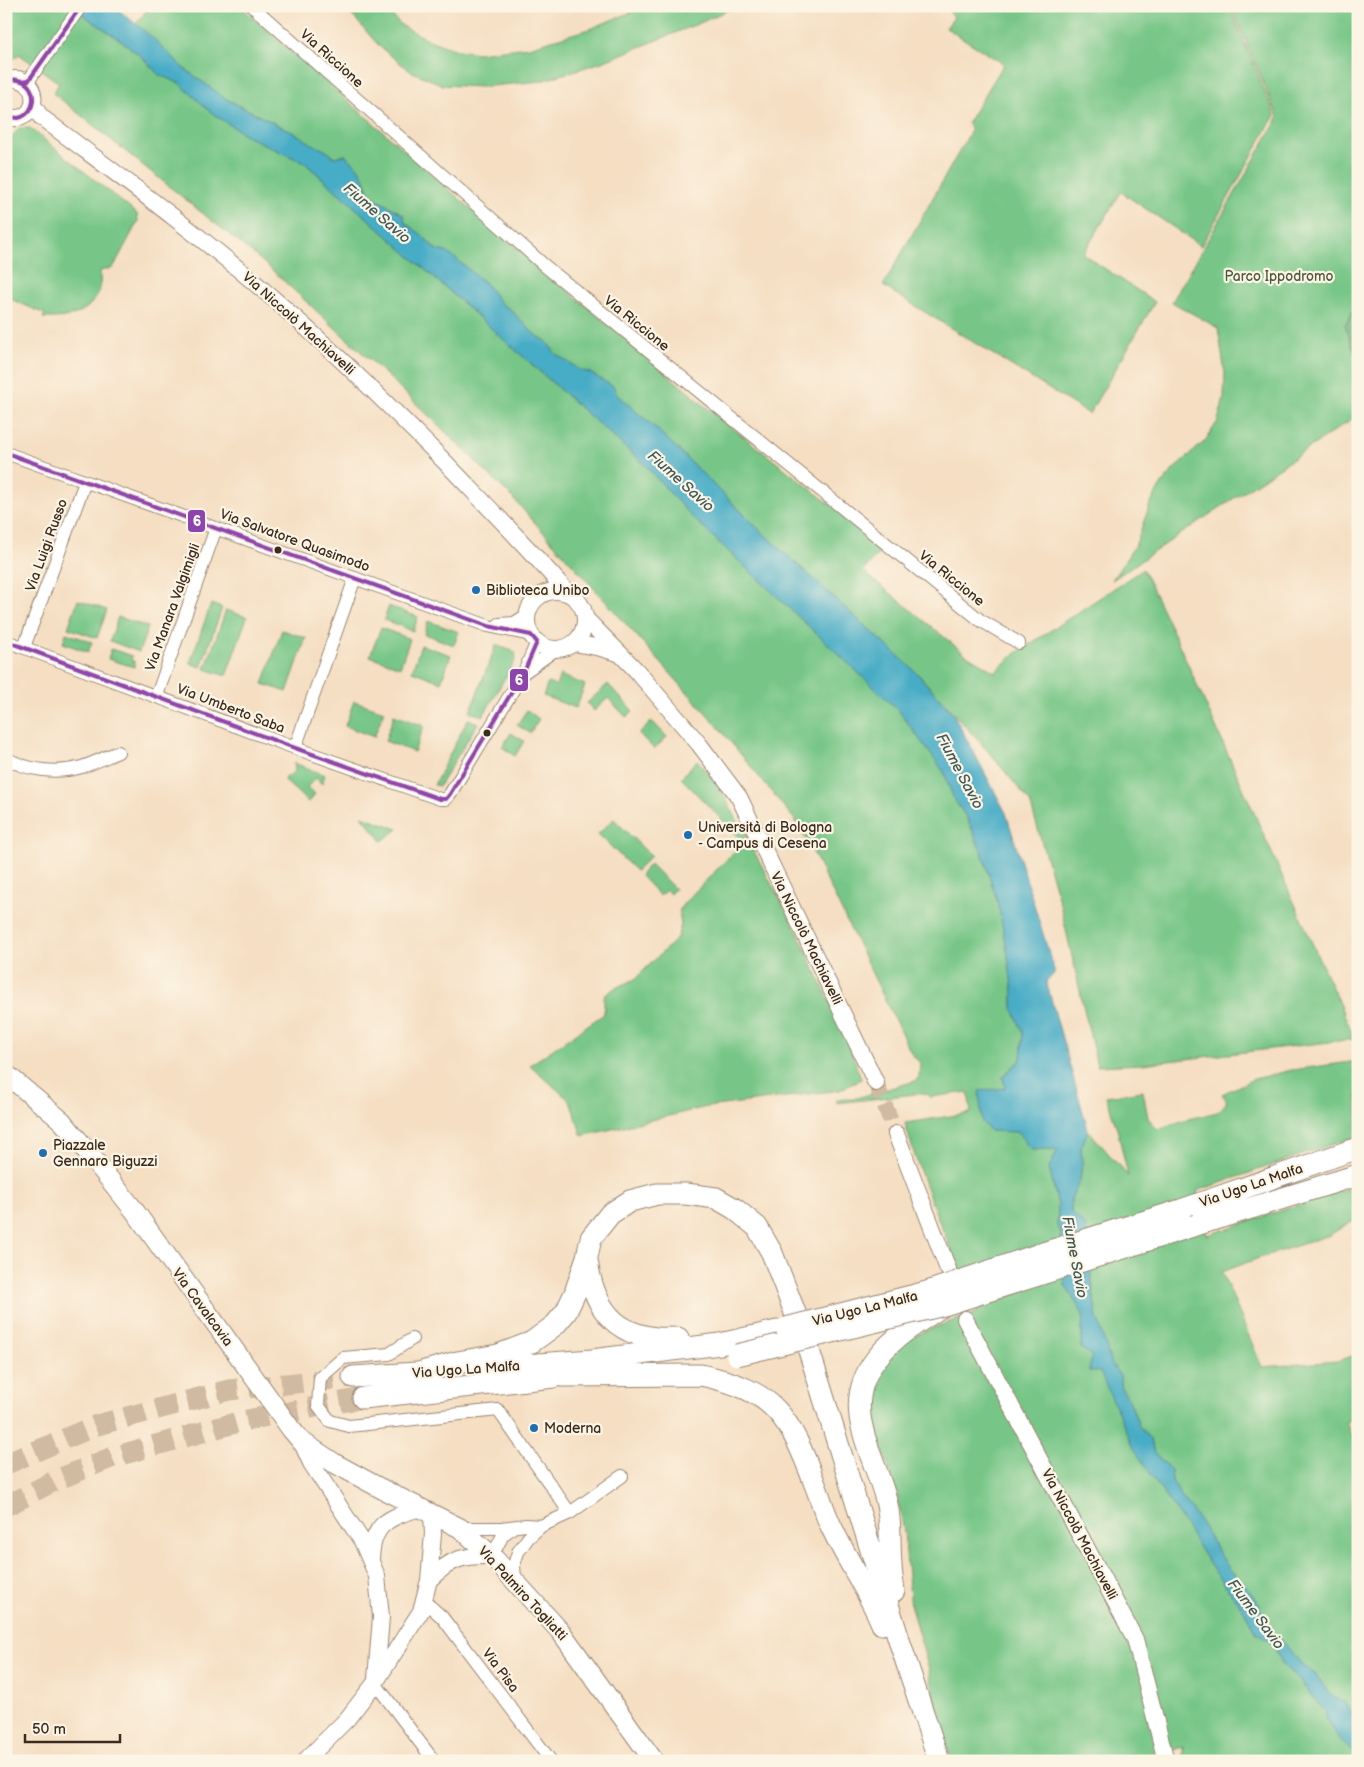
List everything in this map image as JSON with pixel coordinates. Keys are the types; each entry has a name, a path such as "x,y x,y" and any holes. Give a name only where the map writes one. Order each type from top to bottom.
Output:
{"highway":[{"name":"Via Ugo La Malfa","path":"363,1398 737,1355 944,1306 1188,1218 1358,1148"},
{"name":"Via Ugo La Malfa","path":"353,1377 592,1360 720,1344 927,1292 1040,1254 1358,1175"},
{"path":"418,1373 457,1362 498,1355 532,1342 555,1325 566,1312 575,1293 591,1238 610,1214 630,1201 657,1194 686,1194 716,1198 735,1209 757,1227 772,1252 806,1341 938,1761"},
{"path":"587,1257 593,1290 600,1305 611,1318 627,1331 651,1338 672,1338 777,1330"},
{"path":"900,1643 890,1563 891,1526 886,1499 862,1430 859,1405 861,1385 875,1358 912,1326 944,1306"},
{"path":"562,1376 701,1374 720,1378 758,1394 784,1417 800,1445 830,1524 874,1605 938,1761"}],"main road":[{"name":"Via Cavalcavia","path":"6,1074 62,1121 78,1140 134,1210 296,1435"},
{"name":"Via Palmiro Togliatti","path":"296,1435 334,1463 460,1528 492,1556 561,1632 654,1761"}],"street":[{"path":"6,117 21,118 34,112 34,94 21,82 81,6"},
{"name":"Via Riccione","path":"252,6 545,266 980,620 1019,644"},
{"name":"Via Niccolò Machiavelli","path":"34,112 182,224 262,289 328,347 393,409 534,554 568,593"},
{"name":"Via Salvatore Quasimodo","path":"6,453 488,626 534,639"},
{"name":"Via Luigi Russo","path":"24,647 85,482"},
{"name":"Via Manara Valgimigli","path":"156,695 216,528"},
{"name":"Via Niccolò Machiavelli","path":"534,554 541,564 543,574 542,594"},
{"path":"295,748 355,578"},
{"path":"556,590 568,593 580,602 584,610 586,619 582,634 574,643 564,649 546,648 534,639 527,626 527,615 534,601 542,594 556,590"},
{"name":"Via Salvatore Quasimodo","path":"488,626 514,623 527,615"},
{"name":"Via Niccolò Machiavelli","path":"586,619 621,654 699,744 739,797 876,1083"},
{"path":"524,672 534,639"},
{"name":"Via Umberto Saba","path":"6,641 434,798 446,799 524,672"},
{"path":"574,643 621,654"},
{"path":"524,672 555,650"},
{"path":"6,758 35,770 59,771 81,767 118,752"},
{"path":"896,1134 948,1269"},
{"name":"Via Niccolò Machiavelli","path":"965,1319 1135,1639 1166,1761"},
{"path":"412,1339 389,1354 344,1358 320,1378 318,1405 330,1421 349,1426 498,1410 570,1513"},
{"name":"Via Cavalcavia","path":"296,1435 311,1463 362,1541 377,1576 381,1617 375,1684"},
{"path":"515,1580 514,1565 518,1552 528,1538 541,1526 570,1513 622,1476"},
{"path":"306,1761 347,1719 375,1684 421,1610 429,1580 433,1534 426,1511"},
{"name":"Via Cavalcavia","path":"371,1562 375,1533 386,1521 401,1514 426,1511"},
{"path":"460,1528 541,1526"},
{"path":"429,1580 444,1566 460,1558 492,1556 503,1536 513,1527"},
{"name":"Via Pisa","path":"423,1600 442,1617 551,1761"},
{"path":"375,1684 434,1761"}],"green space":[{"path":"6,6 70,6 122,41 142,57 159,75 179,83 213,114 249,137 305,163 644,464 692,517 898,710 944,772 954,799 967,818 983,855 998,904 1007,949 1013,993 1013,1010 1023,1031 1021,1060 1003,1076 1005,1088 996,1090 990,1131 1018,1132 1031,1150 1058,1150 1049,1168 1058,1205 1057,1226 1061,1232 1065,1285 1083,1314 1081,1348 1093,1356 1125,1424 1156,1483 1175,1509 1210,1565 1245,1612 1255,1631 1273,1644 1283,1665 1327,1712 1358,1761 1183,1761 1183,1747 1147,1757 1147,1761 952,1761 940,1725 928,1666 911,1608 904,1532 896,1489 883,1451 873,1409 879,1368 906,1341 924,1331 978,1312 929,1195 905,1123 971,1113 968,1092 930,1097 924,1093 837,1103 837,1099 853,1099 915,1081 919,1077 920,1063 912,1055 810,846 794,819 715,723 510,495 394,382 262,261 53,93 59,83 19,54 11,62 6,58"},
{"path":"150,6 240,6 486,222 717,416 885,547 863,571 965,654 995,672 1012,656 1143,569 1176,638 1355,1039 1143,1064 1097,1066 1061,908 1030,802 987,750 916,672 766,536 659,431 617,395 608,384 590,373 580,370 556,354 546,341 534,334 510,309 502,305 486,284 446,252 437,250 421,234 405,223 404,215 370,195 362,173 345,155 334,157 302,137 226,99 182,67 136,24"},
{"path":"344,6 384,6 401,25 429,40 453,49 478,53 529,47 589,29 647,6 736,6 700,23 602,62 541,81 481,87 443,85 410,71 380,47"},
{"path":"953,6 1229,6 1275,115 1201,246 1121,192 1083,254 1155,302 1089,414 883,286 972,129 967,124 1004,64 946,28 954,17 950,12"},
{"name":"Parco Ippodromo","path":"1231,6 1358,6 1358,415 1112,580 1136,544 1150,504 1161,485 1174,469 1205,441 1218,421 1224,397 1225,374 1218,328 1172,302 1278,117"},
{"path":"19,128 30,128 137,214 138,221 113,268 100,271 100,289 95,299 76,314 60,318 43,318 45,314 6,297 6,145"},
{"path":"1358,303 1358,361 1345,325"},
{"path":"78,600 107,610 97,638 68,628"},
{"path":"211,604 222,608 201,667 190,663"},
{"path":"389,606 418,617 413,631 384,620"},
{"path":"226,610 247,617 226,676 205,669"},
{"path":"118,617 148,627 139,652 110,641"},
{"path":"428,621 459,632 454,645 424,634"},
{"path":"381,628 410,639 400,667 370,656"},
{"path":"282,630 306,638 287,692 263,684"},
{"path":"66,633 92,642 88,652 63,643"},
{"path":"421,645 451,655 441,682 412,671"},
{"path":"496,645 515,652 516,659 483,716 470,712"},
{"path":"111,649 132,656 131,660 135,662 134,667 108,659"},
{"path":"560,675 585,685 576,708 543,696 548,683 556,686"},
{"path":"608,684 633,711 626,717 608,698 594,711 587,703"},
{"path":"354,701 384,711 374,737 345,726"},
{"path":"527,710 539,719 530,733 517,725"},
{"path":"394,715 424,726 414,752 385,741"},
{"path":"468,719 478,723 439,786 434,785"},
{"path":"652,721 667,737 654,749 639,734"},
{"path":"511,733 524,741 515,756 502,747"},
{"path":"697,760 721,790 799,935 846,1037 861,1079 840,1090 707,1107 582,1136 570,1101 530,1065 604,1014 604,996 615,988 635,979 677,938 681,925 679,910 744,842 681,778"},
{"path":"294,763 325,775 322,784 316,778 307,787 315,794 308,802 284,780 286,776 291,775 295,770"},
{"path":"362,816 398,829 382,841"},
{"path":"614,819 651,856 636,871 598,834"},
{"path":"650,864 675,889 670,894 666,890 660,896 640,875"},
{"path":"1358,1061 1358,1137 1197,1191 1207,1235 1358,1185 1358,1217 1330,1235 1222,1272 1262,1367 1338,1361 1358,1354 1358,1415 1346,1422 1358,1449 1358,1725 1344,1702 1330,1695 1316,1675 1306,1669 1270,1628 1242,1581 1230,1570 1196,1516 1180,1495 1172,1481 1171,1470 1154,1452 1151,1441 1139,1426 1130,1402 1122,1389 1120,1376 1111,1363 1107,1351 1096,1314 1092,1280 1071,1212 1071,1198 1080,1180 1081,1148 1088,1130 1128,1176 1118,1132 1106,1096 1143,1091 1148,1118 1157,1129 1218,1112 1227,1101 1222,1094 1254,1079 1292,1070"}],"water":[{"name":"Fiume Savio","path":"70,6 114,6 153,38 182,67 226,99 302,137 334,157 345,155 362,173 370,195 404,216 405,223 421,234 436,250 446,252 486,284 502,305 510,309 534,334 546,341 556,354 580,370 590,373 614,387 617,395 659,431 766,536 916,672 954,715 1006,813 1055,973 1046,981 1088,1130 1081,1148 1080,1180 1071,1198 1071,1212 1085,1225 1096,1314 1111,1363 1120,1376 1122,1389 1130,1402 1139,1426 1151,1441 1154,1452 1171,1471 1172,1481 1180,1495 1196,1516 1230,1570 1242,1581 1259,1604 1270,1628 1306,1669 1316,1675 1330,1695 1344,1702 1358,1725 1358,1758 1333,1730 1329,1724 1326,1712 1297,1678 1283,1665 1273,1644 1255,1631 1245,1612 1210,1565 1135,1450 1100,1372 1089,1371 1092,1356 1081,1348 1083,1314 1065,1285 1061,1232 1057,1226 1058,1205 1049,1168 1058,1150 1031,1150 1018,1132 990,1131 982,1122 979,1091 1005,1088 1003,1076 1021,1060 1023,1032 1013,1010 1013,993 1007,949 998,904 983,855 967,818 954,799 944,772 898,710 692,517 644,464 305,163 249,137 213,114 179,83 159,75 142,57 122,41"}],"tunnel":[{"path":"876,1083 896,1134"},
{"path":"6,1464 97,1425 229,1390 353,1377"},
{"path":"6,1506 56,1480 113,1457 242,1421 363,1398"}],"transit line":[{"name":"6","path":"22,81 29,80 81,6"},
{"name":"6","path":"6,81 25,82 32,92 33,99 32,105 25,115 18,118 6,117"},
{"name":"6","path":"6,453 488,626 531,635 537,642 524,672 450,794 446,799 440,799 295,748 6,641"}],"place":[{"name":"Biblioteca Unibo","path":"476,590"},
{"name":"Università di Bologna - Campus di Cesena","path":"688,835"},
{"name":"Piazzale Gennaro Biguzzi","path":"43,1153"},
{"name":"Moderna","path":"534,1428"}]}
